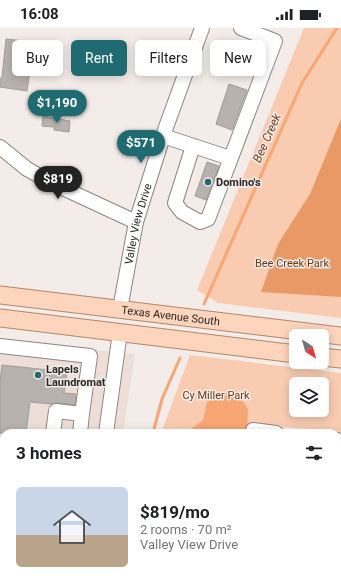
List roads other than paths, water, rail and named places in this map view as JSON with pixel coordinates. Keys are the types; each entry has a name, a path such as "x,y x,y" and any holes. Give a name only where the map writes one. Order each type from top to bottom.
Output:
{"main road":[{"name":"Texas Avenue South","path":"0,295 341,336"},
{"path":"50,324 69,314 107,319 117,317 120,309"},
{"path":"0,318 289,353"},
{"path":"120,332 138,322 188,327 205,319"},
{"path":"329,358 341,359"}],"street":[{"name":"Valley View Drive","path":"120,309 136,222 163,136 202,28"},
{"path":"193,146 175,202 182,212 200,222 208,219 275,41 241,28"},
{"path":"163,136 230,158"},
{"path":"0,147 27,169 54,184 136,222"},
{"path":"107,429 120,332"},
{"path":"0,346 90,356 80,429"},
{"path":"54,429 56,411 82,414"}],"waterway":[{"name":"Bee Creek","path":"204,304 302,83 337,28"},
{"name":"Bee Creek","path":"154,429 162,399 180,358"}],"place":[{"name":"Domino's","path":"208,182"},
{"name":"Lapels Laundromat","path":"38,375"}],"park label":[{"name":"Bee Creek Park","path":"292,263"},
{"name":"Cy Miller Park","path":"216,395"}]}
